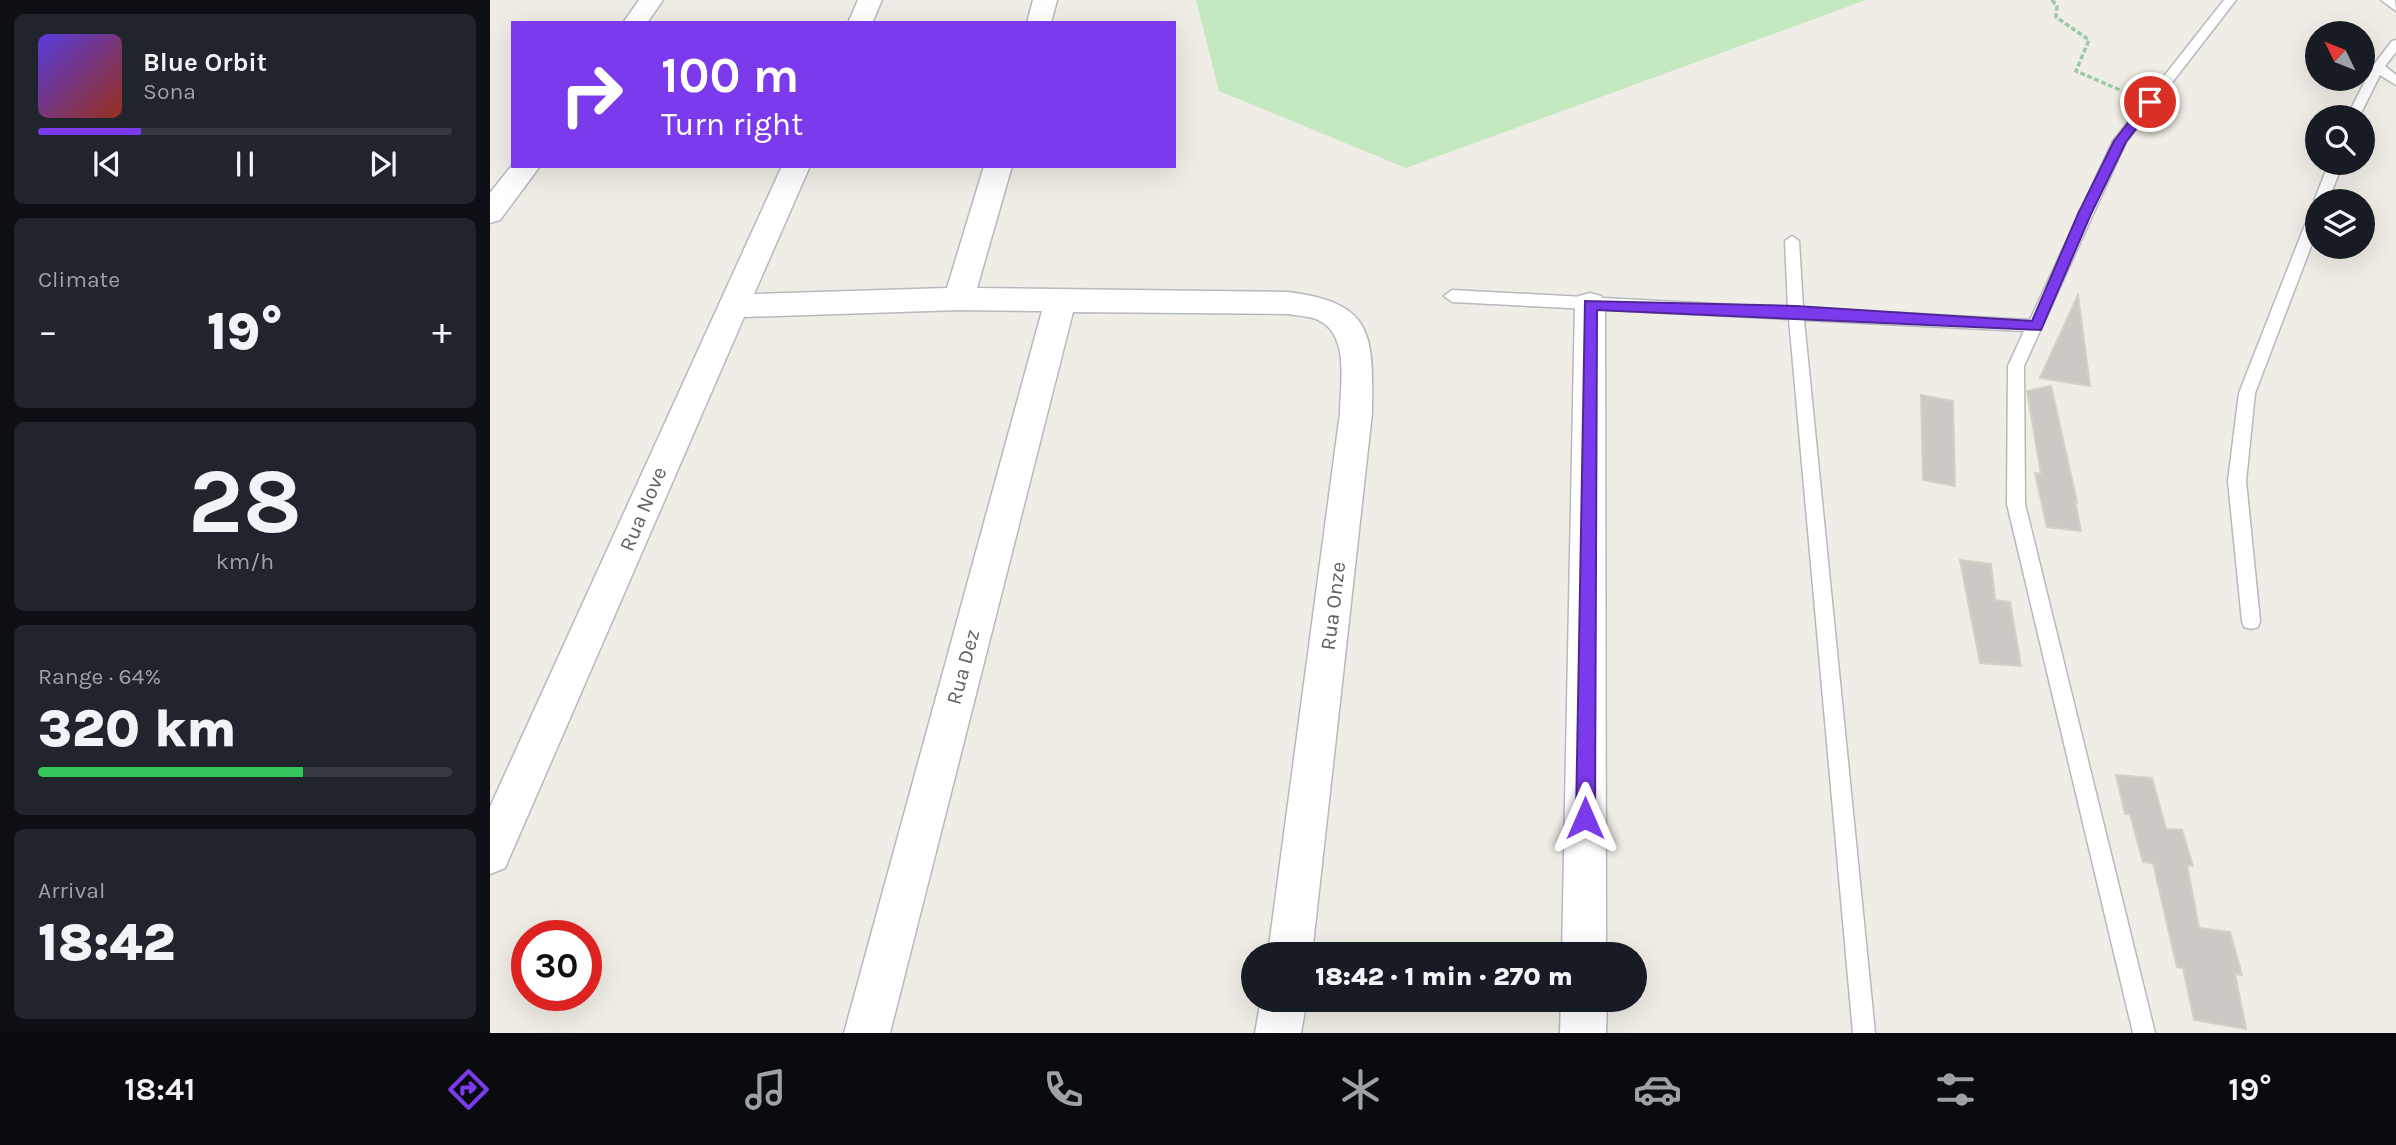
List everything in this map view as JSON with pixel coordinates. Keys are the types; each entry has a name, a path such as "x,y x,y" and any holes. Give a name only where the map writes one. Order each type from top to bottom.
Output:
{"street":[{"path":"636,21 651,0"},
{"path":"861,21 870,0"},
{"path":"1040,21 1045,0"},
{"path":"490,213 524,168"},
{"name":"Rua Nove","path":"490,852 555,713 795,168"},
{"path":"959,299 997,168"},
{"name":"Rua Onze","path":"733,306 959,299 1288,303 1322,307 1349,326 1356,356 1356,413 1291,942"},
{"name":"Rua Dez","path":"867,1033 1060,302"},
{"path":"1584,942 1590,304"},
{"path":"1278,1033 1282,1012"},
{"path":"1583,1033 1584,1012"}],"lane":[{"path":"2144,1033 2016,504 2016,366 2120,141 2230,0"},
{"path":"2387,0 2396,7"},
{"path":"2359,105 2378,67 2396,44"},
{"path":"2378,67 2396,81"},
{"path":"1792,241 1796,312 1864,1033"},
{"path":"2251,621 2236,481 2247,393 2305,243"},
{"path":"1452,296 2036,326"}],"path":[{"path":"2052,0 2057,6 2056,17 2089,40 2076,71 2150,102"}],"green space":[{"path":"1196,0 1866,0 1406,168 1219,91"}],"building":[{"path":"2078,295 2090,386 2040,378"},
{"path":"2051,386 2081,531 2047,527 2035,473 2041,474 2027,391"},
{"path":"1921,395 1953,401 1955,486 1923,480"},
{"path":"1960,560 1991,564 1995,600 2010,602 2021,666 1980,663"},
{"path":"2116,775 2152,778 2166,829 2182,830 2193,866 2187,865 2199,928 2230,932 2242,975 2235,974 2246,1029 2194,1020 2183,968 2177,967 2153,863 2143,862 2130,814 2125,814"}],"route":[{"path":"1585,818 1590,304 1796,312 2036,326 2120,141 2150,102"}]}
